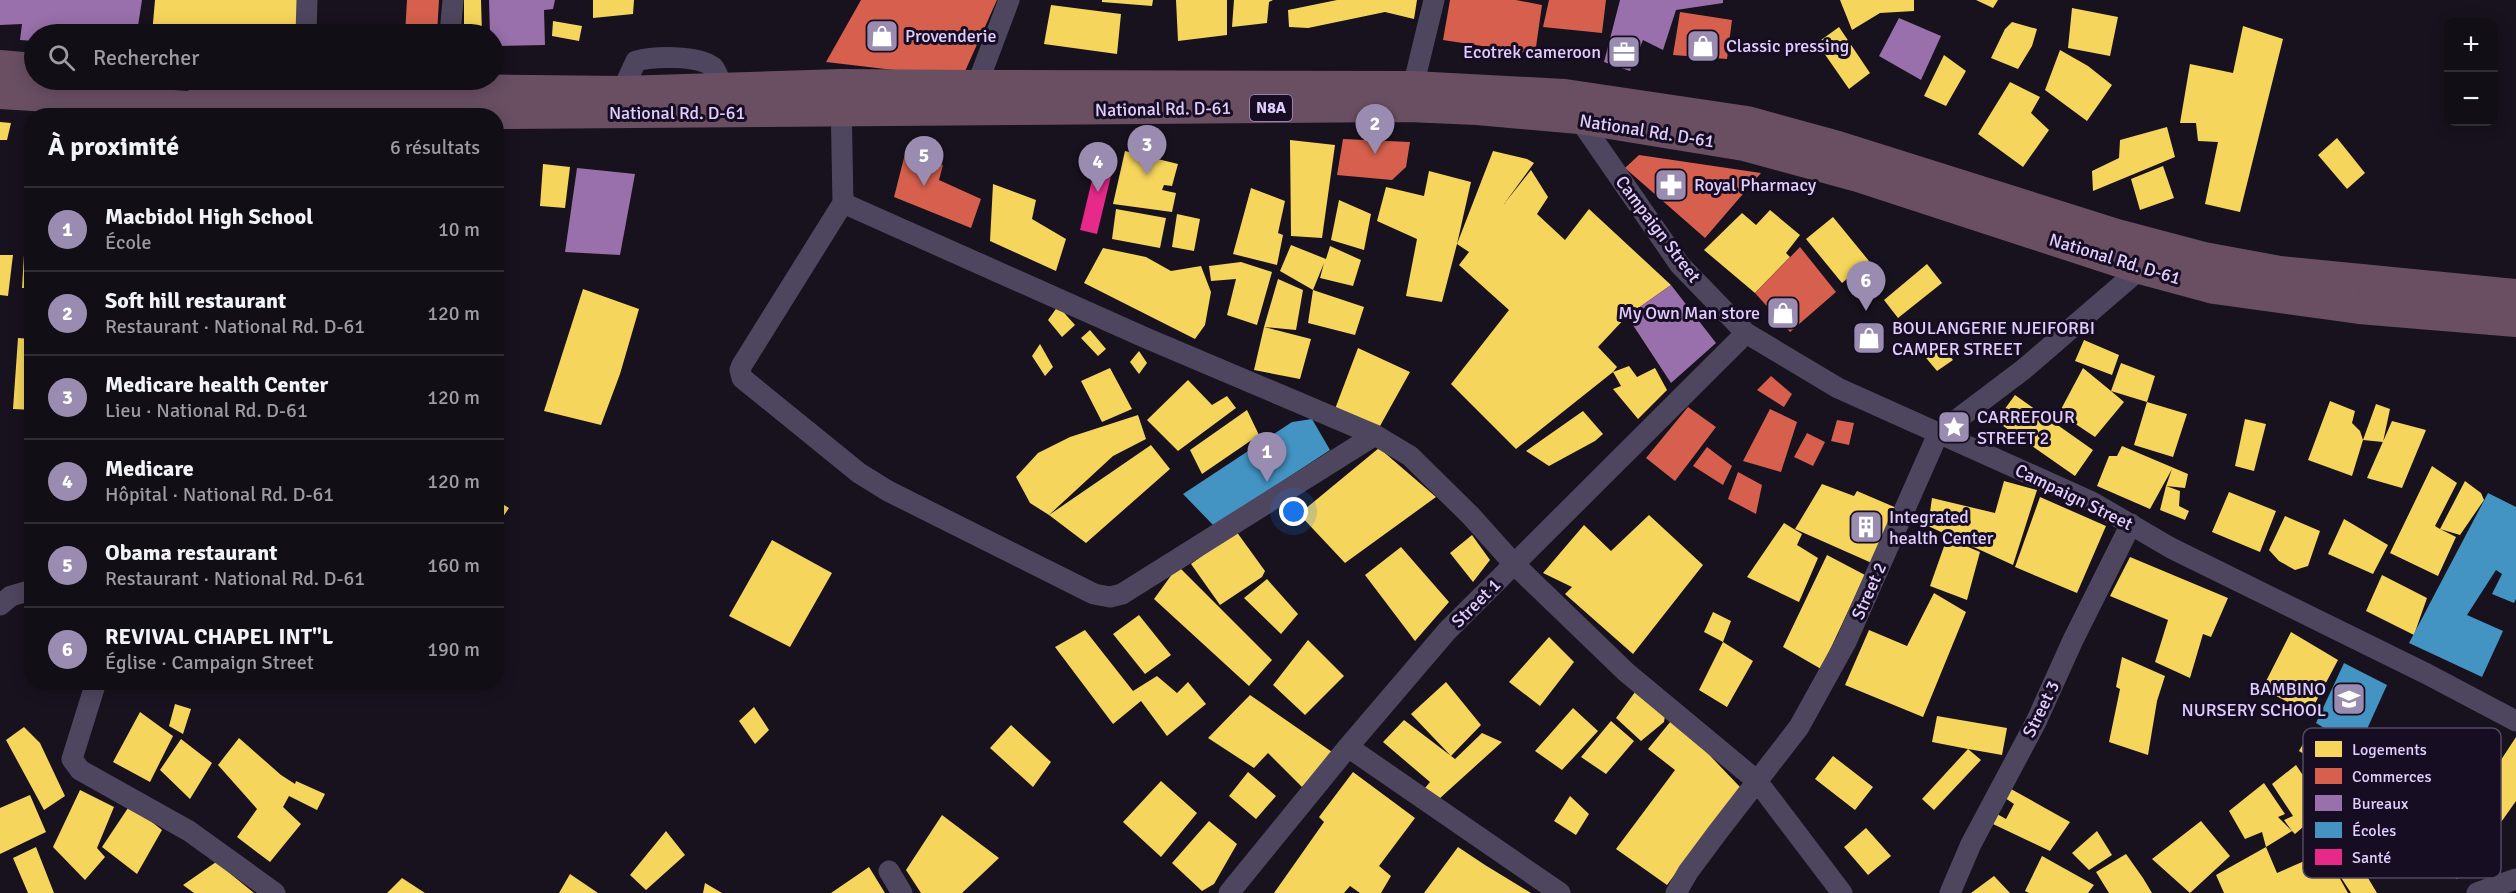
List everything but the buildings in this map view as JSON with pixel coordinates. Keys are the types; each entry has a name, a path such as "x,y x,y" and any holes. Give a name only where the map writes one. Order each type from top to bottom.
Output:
{"highway":[{"path":"0,65 24,67"},
{"name":"National Rd. D-61","path":"504,86 622,91 722,88 841,99 977,85 1411,97 1572,107 1747,122 1838,146 2117,234 2204,257 2280,271 2516,294"},
{"name":"National Rd. D-61","path":"0,94 176,108"},
{"name":"National Rd. D-61","path":"504,111 841,99 1411,97"},
{"name":"National Rd. D-61","path":"1572,107 1744,146 1858,177 2140,269 2214,289 2359,309 2516,322"}],"street":[{"path":"307,24 308,0"},
{"path":"451,24 453,0"},
{"path":"977,85 1009,0"},
{"path":"1411,97 1434,0"},
{"path":"841,99 843,203 740,370 742,378 868,479 1095,594 1110,597 1122,594 1375,435"},
{"name":"Campaign Street","path":"1572,107 1680,265 1746,333 1838,388 2092,502 2171,548 2516,721"},
{"path":"843,203 1146,339 1375,435 1410,456 1471,516 1514,564 1626,672 1757,781 1842,893"},
{"name":"Street 2","path":"1676,893 1688,872 1799,727 1846,642 1938,434 2024,369 2140,269"},
{"name":"Street 1","path":"1229,893 1348,747 1447,631 1746,333"},
{"name":"Street 3","path":"1950,893 1971,844 2002,781 2036,722 2073,640 2131,524"},
{"path":"0,605 11,596 24,592"},
{"path":"94,690 72,759 80,770 189,831 275,893"},
{"path":"1348,747 1560,893"},
{"path":"889,871 902,893"},
{"path":"2477,893 2516,879"}],"place":[{"name":"Provenderie","path":"882,36"},
{"name":"Classic pressing","path":"1703,46"},
{"name":"Ecotrek cameroon","path":"1624,52"},
{"name":"Soft hill restaurant","path":"1375,154"},
{"name":"Medicare health Center","path":"1147,175"},
{"name":"Royal Pharmacy","path":"1671,185"},
{"name":"Obama restaurant","path":"924,186"},
{"name":"Medicare","path":"1098,192"},
{"name":"REVIVAL CHAPEL INT\"L","path":"1866,311"},
{"name":"My Own Man store","path":"1783,313"},
{"name":"BOULANGERIE NJEIFORBI CAMPER STREET","path":"1869,338"},
{"name":"CARREFOUR STREET 2","path":"1954,427"},
{"name":"Macbidol High School","path":"1267,482"},
{"name":"Integrated health Center","path":"1866,527"},
{"name":"BAMBINO NURSERY SCHOOL","path":"2349,699"}]}
